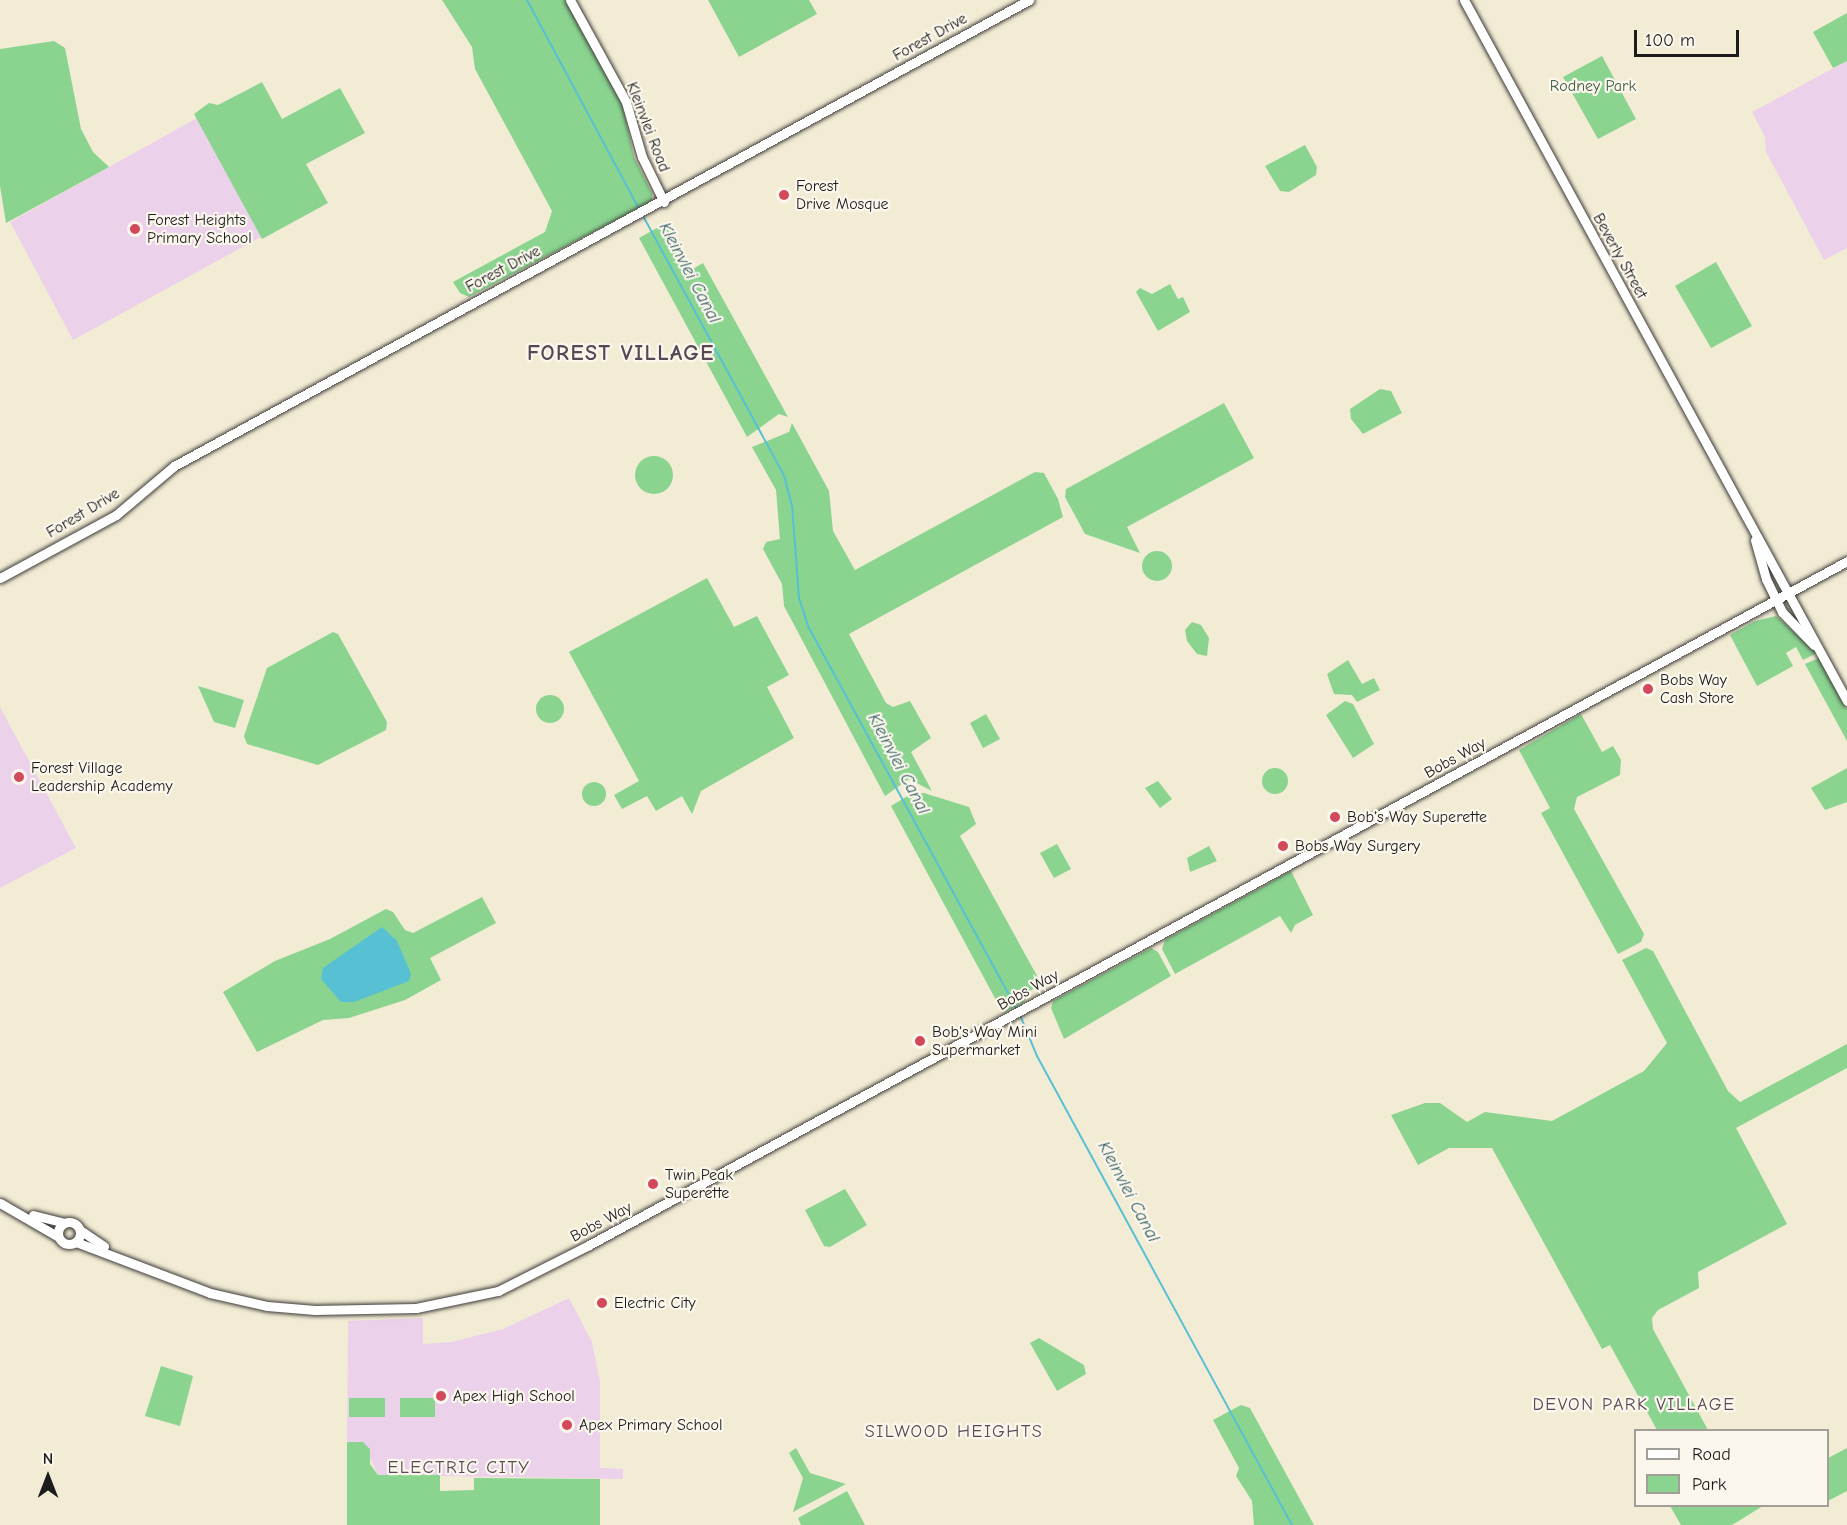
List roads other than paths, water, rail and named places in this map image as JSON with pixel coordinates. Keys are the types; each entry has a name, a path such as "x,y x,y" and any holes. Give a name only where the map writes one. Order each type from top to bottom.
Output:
{"street":[{"name":"Kleinvlei Road","path":"570,0 626,102 642,157 664,202"},
{"name":"Forest Drive","path":"0,578 116,515 174,466 664,202 1029,0"},
{"name":"Beverly Street","path":"1464,0 1847,701"},
{"name":"Beverly Street","path":"1750,526 1776,600 1829,666"},
{"name":"Bobs Way","path":"76,1242 121,1257 210,1293 267,1306 315,1310 408,1309 445,1305 484,1295 535,1275 1847,561"},
{"path":"0,1203 57,1236 63,1244 76,1242 80,1230 75,1224 19,1212"},
{"path":"57,1236 64,1223"},
{"name":"Bobs Way","path":"80,1230 121,1257"}],"water":[{"path":"382,927 397,941 411,974 409,981 354,1002 341,1002 321,979 323,968"}],"waterway":[{"name":"Kleinvlei Canal","path":"527,0 639,209"},
{"name":"Kleinvlei Canal","path":"642,214 784,476 792,505 799,598 809,628 1017,1010"},
{"name":"Kleinvlei Canal","path":"1020,1015 1037,1056 1292,1525"}],"place":[{"name":"Forest Drive Mosque","path":"784,195"},
{"name":"Forest Heights Primary School","path":"135,229"},
{"name":"Bobs Way Cash Store","path":"1648,689"},
{"name":"Forest Village Leadership Academy","path":"19,777"},
{"name":"Bob's Way Superette","path":"1335,817"},
{"name":"Bobs Way Surgery","path":"1283,846"},
{"name":"Bob's Way Mini Supermarket","path":"920,1041"},
{"name":"Twin Peak Superette","path":"653,1184"},
{"name":"Electric City","path":"602,1303"},
{"name":"Apex High School","path":"441,1396"},
{"name":"Apex Primary School","path":"567,1425"}],"district":[{"name":"FOREST VILLAGE","path":"621,354"},
{"name":"DEVON PARK VILLAGE","path":"1634,1405"},
{"name":"SILWOOD HEIGHTS","path":"954,1432"},
{"name":"ELECTRIC CITY","path":"459,1468"}],"park label":[{"name":"Rodney Park","path":"1593,86"}]}
